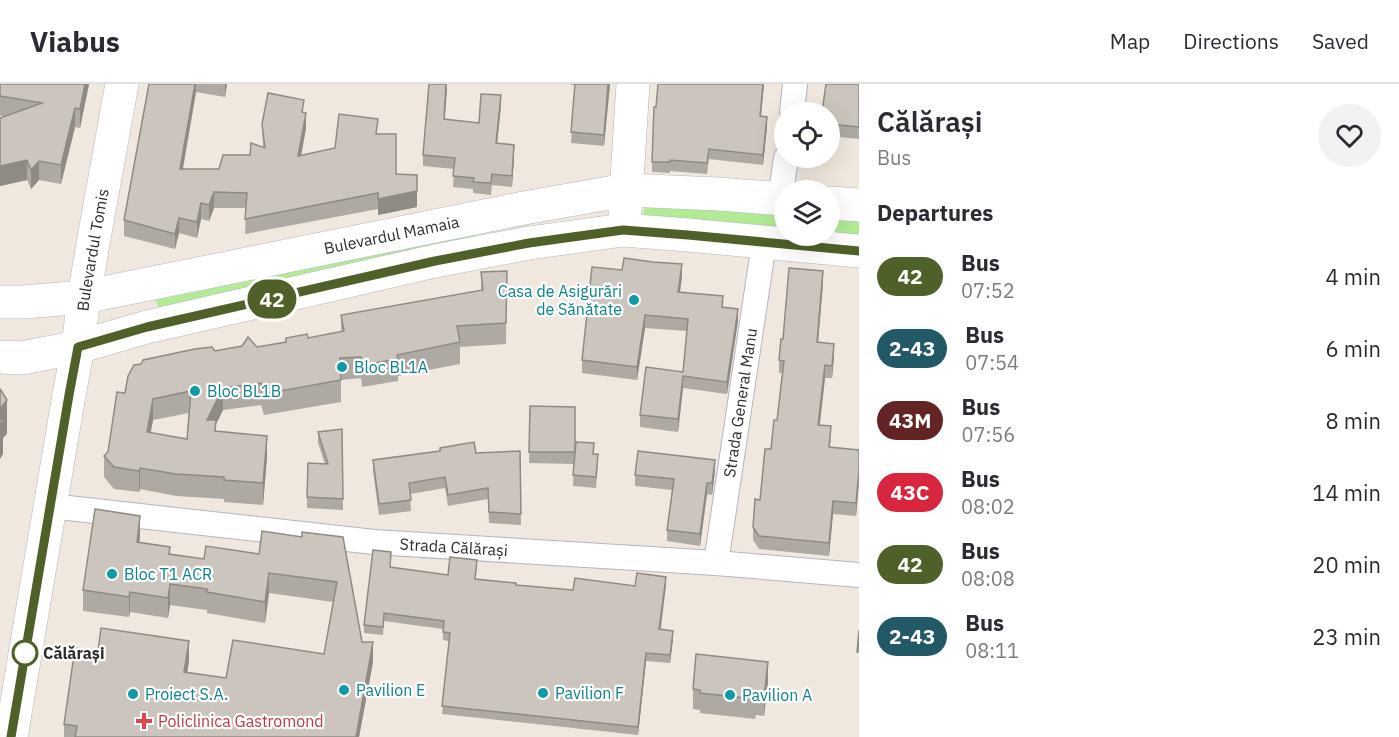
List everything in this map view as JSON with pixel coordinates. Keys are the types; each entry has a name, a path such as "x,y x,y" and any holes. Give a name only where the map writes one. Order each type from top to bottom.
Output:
{"main road":[{"name":"Bulevardul Tomis","path":"11,737 122,84"},
{"path":"623,230 633,84"},
{"name":"Bulevardul Mamaia","path":"0,302 84,297 524,208 626,190 774,198"},
{"path":"840,204 859,205"},
{"path":"0,357 22,358 78,347 147,327 435,261 529,243 623,230 859,251"}],"street":[{"path":"793,102 795,84"},
{"name":"Strada General Manu","path":"716,563 764,243"},
{"name":"Strada Călărași","path":"50,506 374,542 716,563 859,575"}],"green space":[{"path":"646,200 774,211 774,231 642,219"},
{"path":"565,215 478,234 462,244 336,273 158,307 156,300"},
{"path":"840,217 859,218 859,238 840,237"}],"building":[{"path":"0,84 85,84 80,109 75,108 61,165 39,161 31,170 27,160 0,166 0,118 42,103 0,96"},
{"path":"149,84 195,84 180,169 219,169 223,155 250,155 251,143 265,148 262,124 268,93 304,100 302,112 306,113 298,156 335,148 339,114 378,119 376,134 396,134 396,174 417,175 417,191 378,199 378,193 245,219 247,193 214,192 209,205 201,203 197,222 179,218 175,234 124,220"},
{"path":"429,84 446,84 444,119 479,123 481,94 501,95 496,143 514,145 512,176 492,174 491,183 473,182 474,178 453,176 455,158 423,155"},
{"path":"575,84 608,84 604,135 571,132"},
{"path":"658,84 763,84 760,116 767,117 763,155 709,149 707,163 670,160 670,162 652,162 654,107 656,107"},
{"path":"826,84 859,84 859,127 840,125 840,102 823,102"},
{"path":"624,258 682,264 678,292 723,296 722,307 738,309 727,382 683,376 678,419 640,415 646,367 683,372 688,319 645,315 637,367 582,360 592,267 622,270"},
{"path":"789,268 823,271 817,342 834,344 832,366 825,365 818,425 831,426 829,447 859,450 856,503 833,501 829,543 759,536 753,527 755,499 760,500 765,449 771,449 774,420 777,420 784,361 779,360"},
{"path":"507,271 506,323 457,326 460,342 397,355 398,359 362,365 361,357 340,358 341,380 264,394 261,383 223,388 207,420 216,420 215,431 267,436 263,483 224,480 224,477 114,467 104,456 108,452 117,392 125,393 128,376 134,365 141,364 143,360 195,349 212,347 215,351 242,346 248,337 257,347 286,342 286,338 307,334 308,338 344,331 341,315 483,290 481,272","holes":["191,391 187,439 147,432 153,399"]},
{"path":"0,389 7,400 0,409"},
{"path":"530,406 575,407 575,452 529,452"},
{"path":"342,429 343,499 307,497 308,463 328,464 318,432"},
{"path":"474,442 476,453 520,451 521,514 489,512 488,488 448,495 445,477 409,483 411,500 379,504 373,460 440,451 440,448"},
{"path":"576,442 594,443 593,454 598,454 596,477 573,475"},
{"path":"638,451 715,460 712,483 707,483 700,534 667,530 674,479 635,475"},
{"path":"95,509 140,516 137,542 170,547 169,554 204,559 206,546 259,554 262,531 302,537 302,532 343,537 362,642 373,642 356,737 75,737 77,726 64,724 75,648 98,651 101,628 189,641 184,672 226,678 233,640 324,654 337,582 269,573 265,602 207,592 207,589 170,584 168,598 130,592 129,597 83,590"},
{"path":"373,550 391,552 390,567 448,575 450,557 477,560 475,579 516,583 516,585 573,590 575,578 635,586 637,573 666,577 659,629 673,631 670,655 646,653 638,727 442,706 450,633 443,632 444,621 384,613 383,627 364,625"},
{"path":"696,654 768,662 764,696 756,695 755,699 700,693 700,690 693,689"}],"bus line":[{"name":"42","path":"11,737 78,347 147,327 435,261 529,243 623,230 859,251"}],"place":[{"name":"Casa de Asigurări de Sănătate","path":"634,300"},
{"name":"Bloc BL1A","path":"342,367"},
{"name":"Bloc BL1B","path":"195,391"},
{"name":"Bloc T1 ACR","path":"112,574"},
{"name":"Călărași","path":"25,653"},
{"name":"Pavilion E","path":"344,690"},
{"name":"Pavilion F","path":"543,693"},
{"name":"Proiect S.A.","path":"133,694"},
{"name":"Pavilion A","path":"730,695"},
{"name":"Policlinica Gastromond","path":"144,721"}]}
